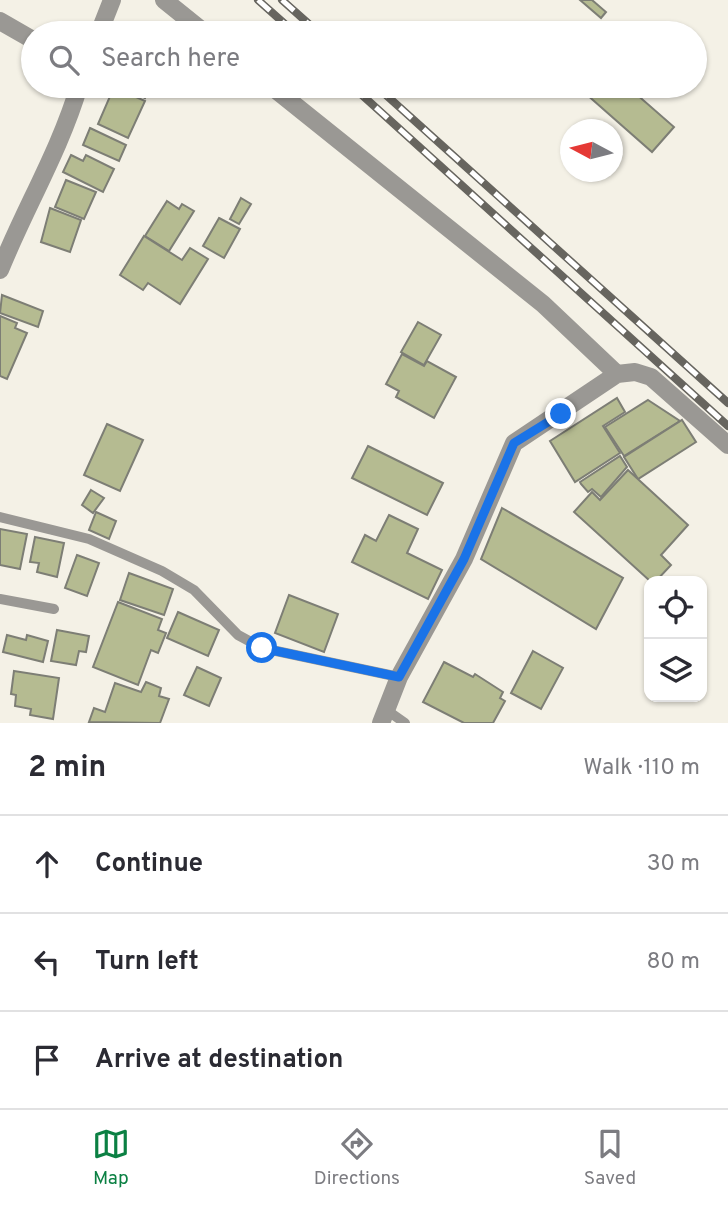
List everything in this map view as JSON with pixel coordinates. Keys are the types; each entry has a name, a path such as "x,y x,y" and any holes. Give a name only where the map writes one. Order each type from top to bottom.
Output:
{"street":[{"path":"104,21 112,0"},
{"path":"164,0 190,21"},
{"path":"0,21 21,33"},
{"path":"0,270 21,216 67,125 75,98"},
{"path":"286,98 543,304 617,374"},
{"path":"384,717 399,677 464,559 514,443 617,374 635,372 651,377 728,445"}],"lane":[{"path":"0,517 89,539 162,571 194,590 238,635 262,648 399,677"},
{"path":"0,599 54,609"},
{"path":"384,717 405,723"}],"building":[{"path":"580,0 592,0 606,12 601,18"},
{"path":"109,98 138,98 145,101 128,138 98,124"},
{"path":"591,98 641,98 674,127 652,152 623,126 623,119 614,119"},
{"path":"90,128 126,145 119,161 83,145"},
{"path":"71,155 83,161 86,155 114,169 103,192 63,172"},
{"path":"66,180 96,192 84,219 55,207"},
{"path":"241,198 251,204 239,224 230,219"},
{"path":"167,201 179,209 182,204 194,211 169,251 145,236"},
{"path":"50,208 81,220 70,252 41,242"},
{"path":"219,218 240,229 224,258 203,246"},
{"path":"144,236 182,260 190,248 208,259 180,304 148,283 143,290 120,275"},
{"path":"2,295 43,311 38,327 0,313"},
{"path":"0,316 17,323 15,328 27,333 7,379 0,376"},
{"path":"418,322 441,335 424,365 401,352"},
{"path":"402,354 424,366 427,361 456,377 434,418 396,397 399,391 386,384"},
{"path":"617,398 625,412 603,426 620,453 575,482 550,441"},
{"path":"648,400 680,421 624,456 605,427"},
{"path":"682,420 696,442 638,479 624,457"},
{"path":"107,424 143,440 120,491 84,475"},
{"path":"368,446 443,483 427,515 352,478"},
{"path":"620,456 627,467 601,497 592,489 588,492 580,482"},
{"path":"628,470 688,525 661,555 671,565 661,576 644,576 574,512 592,492 600,500"},
{"path":"91,490 104,498 93,513 82,505"},
{"path":"502,508 623,578 596,629 481,559"},
{"path":"96,512 116,521 109,539 89,530"},
{"path":"389,515 418,529 407,553 442,570 428,599 352,562 365,535 376,541"},
{"path":"0,529 27,534 20,569 0,565"},
{"path":"35,537 64,543 57,577 37,572 39,563 30,562"},
{"path":"77,555 99,563 87,596 65,588"},
{"path":"129,573 173,589 164,615 120,600"},
{"path":"289,595 338,614 324,652 275,633"},
{"path":"118,602 162,619 158,630 166,633 158,653 151,650 138,685 93,667"},
{"path":"178,612 219,630 208,656 167,638"},
{"path":"57,630 89,636 86,652 79,651 76,665 51,661"},
{"path":"7,635 26,640 27,635 48,641 43,662 3,652"},
{"path":"533,651 563,668 541,709 511,693"},
{"path":"444,662 473,677 475,674 503,692 500,698 505,701 493,723 464,723 423,702"},
{"path":"197,667 221,678 209,706 184,695"},
{"path":"14,671 59,678 53,719 30,715 31,709 15,706 16,695 11,694"},
{"path":"146,682 161,688 159,696 169,699 160,723 89,722 94,708 105,712 115,683 141,692"}],"railway":[{"path":"258,0 282,21"},
{"path":"282,0 306,21"},
{"path":"365,98 728,426"},
{"path":"389,98 728,403"}],"route":[{"path":"262,648 399,677 464,559 514,443 561,414"}]}
